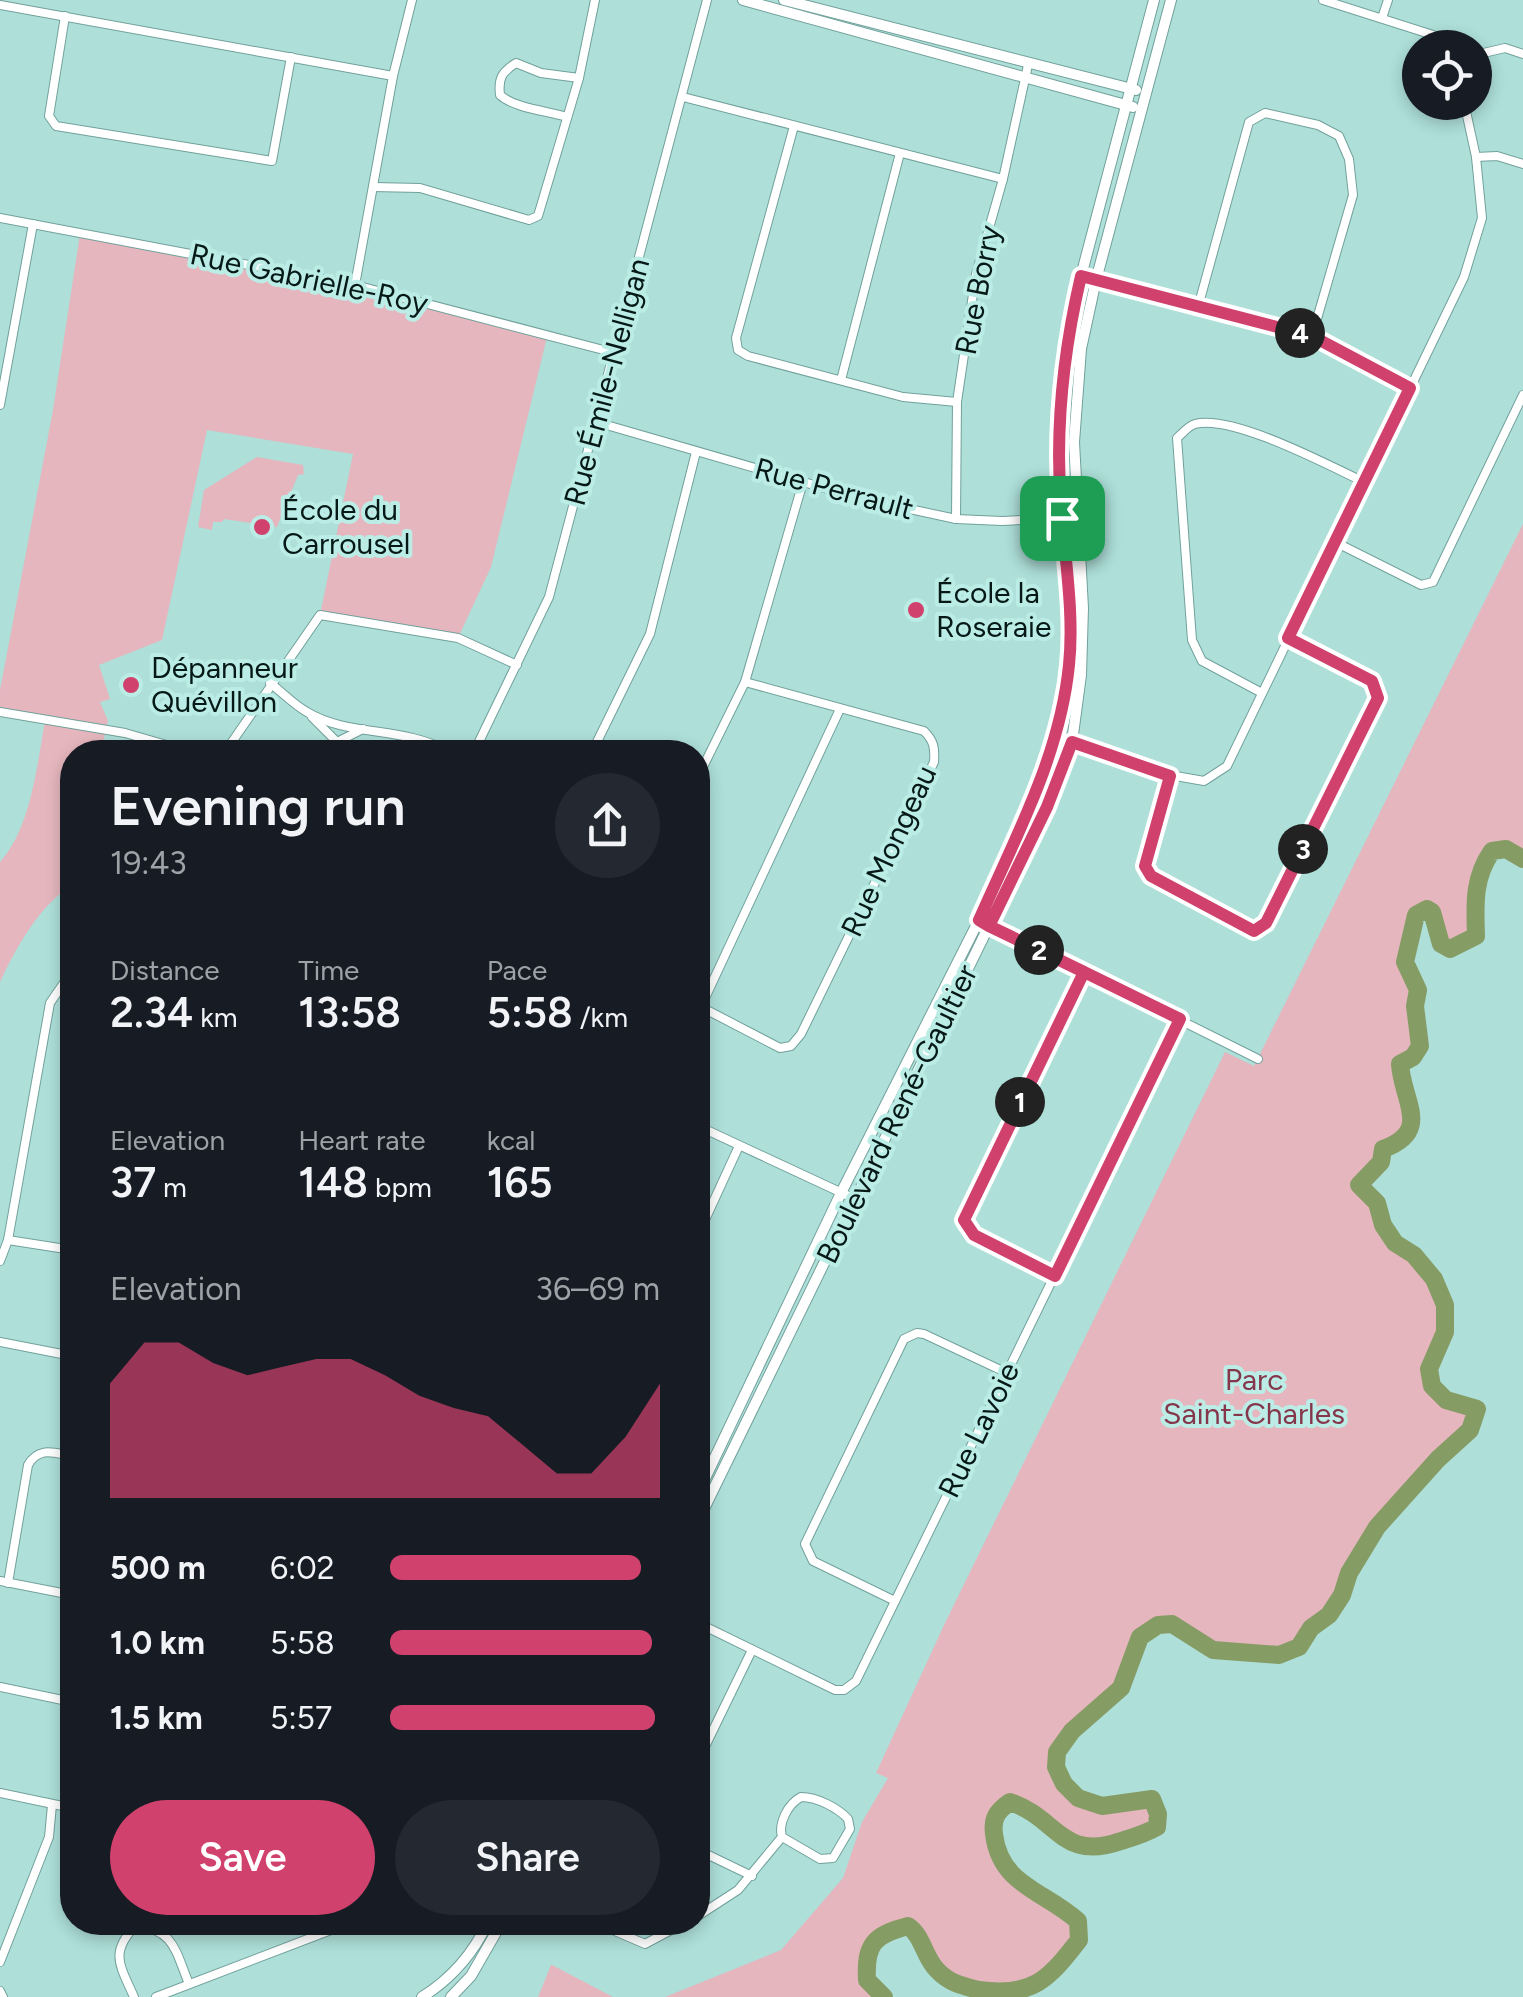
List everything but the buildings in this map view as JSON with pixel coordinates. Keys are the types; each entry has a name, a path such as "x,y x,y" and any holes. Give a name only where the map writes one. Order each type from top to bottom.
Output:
{"street":[{"path":"355,285 393,76 412,0"},
{"path":"373,187 420,188 528,220 542,210 579,78 595,0"},
{"name":"Rue Émile-Nelligan","path":"480,740 549,597 707,0"},
{"path":"743,0 1027,71 1146,93"},
{"path":"784,0 1142,109"},
{"name":"Boulevard René-Gaultier","path":"710,1497 984,923 1055,739 1069,664 1058,437 1062,375 1081,276 1154,0"},
{"name":"Boulevard René-Gaultier","path":"710,1468 842,1193 1047,807 1072,742 1082,665 1083,608 1074,442 1076,382 1096,280 1171,0"},
{"path":"1324,0 1418,30"},
{"path":"1382,18 1388,0"},
{"path":"0,5 393,76"},
{"path":"65,16 49,116 56,126 272,161 291,58"},
{"path":"1492,51 1506,48 1523,54"},
{"path":"567,117 510,104 500,95 498,83 503,71 516,63 542,73 579,78"},
{"name":"Rue Borry","path":"956,519 957,402 976,274 1027,71"},
{"path":"683,97 1002,179"},
{"path":"1198,307 1249,122 1265,112 1318,125 1339,136 1348,159 1353,196 1312,336"},
{"path":"1055,739 1170,776 1204,781 1227,766 1464,276 1482,218 1468,120"},
{"path":"794,126 736,338 738,350 748,356 903,397 957,402"},
{"path":"841,380 900,153"},
{"path":"1476,158 1496,156 1523,164"},
{"name":"Rue Gabrielle-Roy","path":"0,218 355,285 614,353"},
{"path":"0,405 34,224"},
{"path":"1081,276 1312,336 1410,388"},
{"path":"1335,542 1421,586 1433,582 1523,396"},
{"name":"Rue Perrault","path":"596,422 803,482 956,519 1078,517"},
{"path":"1262,693 1202,661 1192,640 1177,438 1192,424 1215,422 1289,447 1364,482"},
{"path":"598,740 650,634 696,452"},
{"path":"710,753 745,682 803,482"},
{"path":"233,740 320,615 458,638 517,665"},
{"path":"1170,776 1145,866 1151,876 1254,931 1266,923 1378,698 1372,681 1288,638"},
{"name":"Rue Mongeau","path":"710,1015 780,1048 791,1046 801,1034 934,762 932,739 924,731 745,682"},
{"path":"270,683 308,714 331,740"},
{"path":"710,986 840,708"},
{"path":"0,712 150,740"},
{"path":"308,714 362,729 429,740"},
{"path":"347,740 362,729"},
{"path":"984,923 1258,1059"},
{"path":"1055,1276 974,1235 964,1220 1084,972"},
{"path":"0,1261 8,1240 50,1003 60,985"},
{"name":"Rue Lavoie","path":"710,1629 835,1690 844,1690 856,1681 1180,1019"},
{"path":"710,1132 855,1200"},
{"path":"710,1209 739,1146"},
{"path":"8,1240 60,1248"},
{"path":"895,1601 814,1561 805,1549 871,1406 904,1339 917,1333 1007,1373"},
{"path":"0,1342 60,1354"},
{"path":"60,1454 45,1451 34,1455 28,1465 4,1582 60,1593"},
{"path":"710,1736 752,1650"},
{"path":"0,1687 60,1700"},
{"path":"0,1794 60,1806"},
{"path":"710,1908 752,1876 782,1837 781,1824 792,1804 802,1797 842,1813 850,1824 838,1854 827,1860 782,1837"},
{"path":"0,1962 49,1837 52,1805"},
{"path":"710,1856 752,1876"},
{"path":"127,1935 118,1959 134,1997"},
{"path":"166,1935 188,1984"},
{"path":"156,1997 318,1935"},
{"path":"422,1997 448,1978 482,1935"},
{"path":"450,1997 472,1976 495,1935"},
{"path":"625,1935 646,1944 662,1935"}],"green space":[{"path":"80,234 355,285 548,333 491,567 458,638 320,615 353,454 207,430 162,640 99,665 110,699 100,702 108,721 104,740 60,740 60,894 39,915 0,982 0,862 11,848 26,814 45,721 0,712 0,690 53,410"},
{"path":"257,457 303,465 304,474 298,475 277,527 224,519 213,522 212,530 198,527 204,490"},
{"name":"Parc Saint-Charles","path":"1523,524 1523,859 1506,849 1492,852 1476,892 1476,936 1450,949 1441,944 1432,912 1427,909 1416,915 1405,962 1418,990 1415,1006 1420,1046 1413,1057 1400,1064 1411,1124 1399,1141 1384,1149 1381,1162 1359,1185 1378,1206 1395,1244 1426,1269 1438,1286 1446,1326 1430,1363 1429,1378 1444,1398 1477,1409 1470,1430 1438,1459 1377,1527 1329,1615 1311,1628 1299,1647 1279,1655 1213,1650 1172,1624 1158,1625 1140,1637 1121,1688 1072,1731 1057,1752 1056,1767 1064,1784 1078,1798 1102,1806 1152,1799 1158,1814 1157,1827 1121,1841 1085,1846 1072,1842 1010,1802 999,1812 994,1834 1005,1865 1025,1885 1078,1921 1079,1940 1039,1987 1000,1992 958,1983 937,1970 908,1926 880,1937 870,1949 867,1979 884,1997 665,1997 781,1950 843,1878 862,1822 888,1778 876,1773 945,1623 1225,1052 1254,1066"},
{"path":"552,1965 613,1997 538,1997"}],"waterway":[{"path":"884,1997 867,1980 870,1949 887,1933 908,1926 937,1970 967,1987 1013,1991 1038,1983 1058,1966 1079,1940 1078,1921 1025,1885 1005,1865 994,1834 999,1812 1010,1802 1072,1842 1085,1846 1121,1841 1157,1827 1158,1814 1152,1799 1102,1806 1078,1798 1064,1784 1056,1767 1057,1752 1072,1731 1121,1688 1140,1637 1158,1625 1172,1624 1213,1650 1279,1655 1299,1647 1311,1628 1329,1615 1377,1527 1438,1459 1470,1430 1477,1409 1446,1400 1432,1386 1429,1369 1445,1332 1445,1305 1434,1279 1414,1255 1395,1243 1383,1225 1377,1203 1359,1185 1381,1162 1383,1149 1398,1142 1411,1124 1400,1064 1413,1057 1420,1046 1415,1006 1418,990 1405,962 1416,915 1427,909 1432,912 1441,944 1450,949 1476,936 1478,882 1492,851 1506,849 1523,859"}],"place":[{"name":"École du Carrousel","path":"262,527"},
{"name":"École la Roseraie","path":"916,610"},
{"name":"Dépanneur Quévillon","path":"131,685"}],"route":[{"path":"1062,518 1058,437 1062,375 1081,276 1312,336 1410,388 1288,638 1372,681 1378,698 1266,923 1254,931 1151,876 1145,866 1170,776 1072,742 1047,807 989,926 1003,932 1180,1019 1055,1276 974,1235 964,1220 1084,972 989,926 979,920 1043,776 1055,739 1069,664 1062,518"}]}
